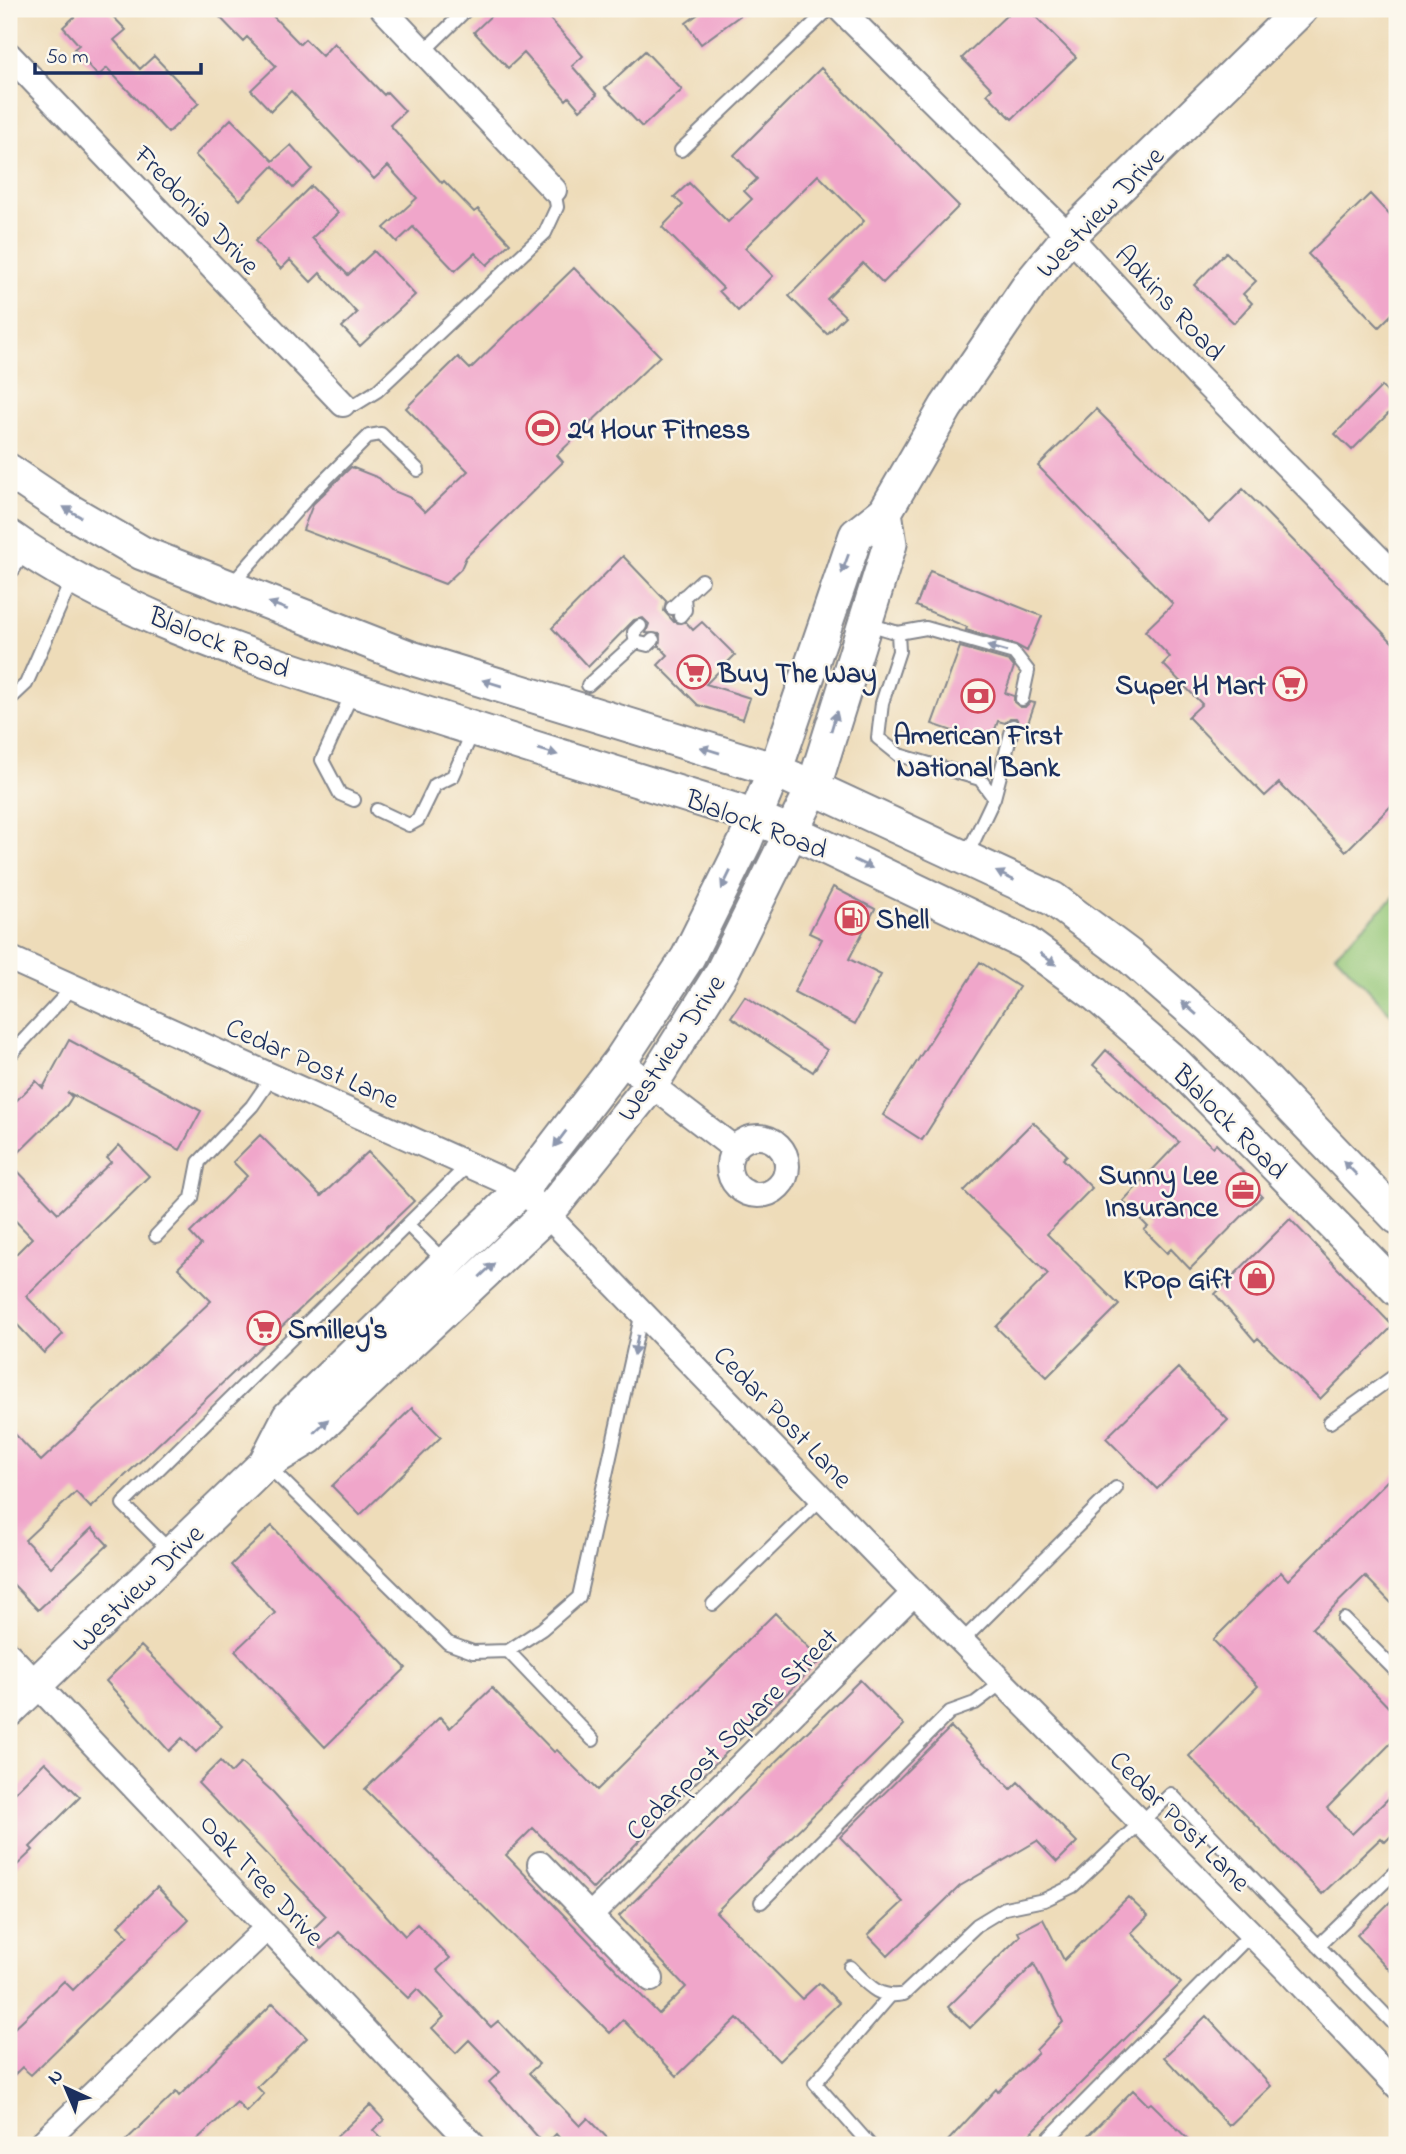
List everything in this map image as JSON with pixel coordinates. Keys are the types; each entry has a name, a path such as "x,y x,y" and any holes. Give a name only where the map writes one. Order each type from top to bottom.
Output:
{"main road":[{"name":"Westview Drive","path":"265,1464 289,1417 522,1189 620,1061 688,957 755,818 775,770 856,535 885,512 946,407 1030,284 1069,236 1301,9"},
{"name":"Blalock Road","path":"9,471 142,553 411,658 775,770 1053,900 1127,954 1249,1063 1397,1217"},
{"name":"Westview Drive","path":"9,1710 265,1464 308,1438 547,1214 651,1085 722,972 814,786 890,544 885,512"},
{"name":"Blalock Road","path":"14,551 74,575 121,601 235,652 755,818 791,832 1008,933 1094,993 1212,1099 1397,1289"},
{"path":"121,601 142,553"},
{"path":"387,701 411,658"},
{"path":"1094,993 1127,954"}],"street":[{"path":"383,9 554,190"},
{"name":"Adkins Road","path":"840,9 1069,236 1198,376 1397,577"},
{"name":"Fredonia Drive","path":"9,55 343,404"},
{"name":"Cedar Post Lane","path":"9,958 522,1189 914,1593 1251,1934 1397,2087"},
{"path":"620,1061 735,1149"},
{"name":"Cedarpost Square Street","path":"590,1916 914,1593"},
{"name":"Oak Tree Drive","path":"9,1655 473,2145"},
{"path":"540,1864 651,1979"},
{"path":"40,2145 267,1927"}],"lane":[{"path":"423,52 467,9"},
{"path":"681,150 829,9"},
{"path":"343,404 356,404 377,391 545,233 557,207 554,190"},
{"path":"229,587 310,495 369,436 381,434 418,470"},
{"path":"9,700 26,684 74,575"},
{"path":"684,596 685,610 672,608 671,596 684,596 702,580"},
{"path":"865,623 898,633 926,628 1014,653 1028,671 1022,699"},
{"path":"898,633 899,651 882,703 878,738 899,755 980,779 994,798"},
{"path":"588,684 644,635"},
{"path":"354,690 322,760 340,794 354,800"},
{"path":"966,858 994,798 1013,726"},
{"path":"377,810 409,825 418,820 435,785 453,776 474,729"},
{"path":"9,1056 73,987"},
{"path":"156,1236 192,1198 199,1162 252,1106 272,1077"},
{"path":"172,1553 123,1504 468,1165"},
{"path":"408,1225 447,1264"},
{"path":"265,1464 448,1643 473,1652 508,1651 542,1629 579,1597 642,1312"},
{"path":"1330,1422 1397,1374"},
{"path":"962,1641 1116,1488"},
{"path":"713,1604 822,1498"},
{"path":"1344,1619 1397,1672"},
{"path":"508,1651 593,1740"},
{"path":"761,1902 950,1712 975,1703 1003,1682"},
{"path":"850,1967 874,1990 889,1997 904,1994 977,1925 1005,1908 1044,1900 1073,1886 1171,1794 1397,2027"},
{"path":"1318,1946 1397,1870"},
{"path":"1042,2145 1251,1934"},
{"path":"870,2145 815,2083 889,1997"}],"green space":[{"path":"1397,894 1397,1020 1335,954"}],"building":[{"path":"83,9 106,9 126,30 114,40 140,69 154,56 199,103 168,133 107,68 98,76 74,49 79,45 63,27"},
{"path":"212,9 266,9 300,44 305,39 322,56 334,43 384,95 387,92 405,111 390,125 442,183 444,181 474,212 478,209 510,243 487,265 475,253 455,271 413,227 397,242 384,228 417,198 388,166 374,179 291,91 271,111 251,90 276,66 247,37 243,41"},
{"path":"498,9 541,9 583,56 572,66 597,95 580,110 569,97 566,100 524,53 508,68 474,32"},
{"path":"705,9 749,9 701,44 686,23"},
{"path":"1013,9 1028,9 1076,57 1012,119 987,94 992,89 962,58"},
{"path":"645,51 682,90 642,127 605,88"},
{"path":"821,68 959,206 883,283 863,263 827,299 845,316 827,334 789,296 864,221 818,175 745,248 773,276 738,311 719,291 723,288 662,227 683,205 674,197 689,183 728,222 752,199 744,191 757,179 734,155"},
{"path":"231,119 273,161 291,145 312,169 293,188 273,166 240,200 195,155"},
{"path":"311,186 338,213 312,238 348,275 374,251 415,295 360,346 342,327 357,313 320,273 311,282 290,260 281,269 255,241"},
{"path":"1370,194 1397,223 1397,309 1379,327 1308,254"},
{"path":"1226,252 1256,281 1243,294 1252,303 1234,323 1194,285"},
{"name":"24 Hour Fitness","path":"574,268 660,356 557,455 563,462 466,557 461,569 445,584 303,530 313,504 351,467 379,478 391,490 411,498 425,512 468,471 406,408 458,357 470,369"},
{"path":"1382,386 1397,405 1352,450 1335,434"},
{"name":"Super H Mart","path":"1096,409 1209,523 1243,489 1397,647 1397,800 1346,851 1279,783 1265,796 1188,717 1202,704 1163,664 1170,657 1145,631 1173,604 1038,466"},
{"path":"623,556 666,601 664,611 674,622 686,622 693,630 702,622 735,655 706,684 750,698 743,719 698,705 658,665 668,655 659,646 660,634 646,633 649,624 643,618 634,620 588,667 552,628"},
{"path":"930,571 1042,616 1027,651 966,630 967,627 916,606"},
{"name":"American First National Bank","path":"960,647 1009,661 1014,667 1005,693 1014,696 1014,702 1020,707 1025,707 1030,702 1035,703 1025,731 1016,718 1010,718 1005,723 998,721 990,744 932,724"},
{"path":"833,887 875,909 849,959 881,975 855,1024 794,992 822,939 809,933"},
{"path":"980,962 1019,987 922,1140 883,1115"},
{"path":"745,996 827,1050 813,1072 731,1017"},
{"path":"69,1040 201,1111 180,1150 67,1092 72,1097 67,1105 9,1162 9,1108 36,1081 43,1088"},
{"path":"1106,1050 1213,1147 1216,1144 1256,1185 1253,1187 1262,1196 1190,1269 1171,1249 1167,1253 1144,1230 1148,1227 1123,1201 1179,1142 1093,1065"},
{"path":"1033,1122 1067,1155 1063,1159 1092,1188 1047,1234 1119,1305 1047,1377 996,1327 1048,1274 964,1191"},
{"path":"260,1135 321,1196 368,1152 414,1201 91,1508 76,1492 25,1540 51,1567 92,1528 108,1545 38,1610 9,1580 9,1428 41,1461 211,1301 178,1268 201,1245 190,1233 247,1176 233,1162"},
{"path":"119,1145 149,1176 26,1296 63,1334 44,1353 9,1316 9,1261 32,1238 9,1214 9,1162 58,1213 111,1162 107,1158"},
{"path":"1290,1219 1393,1326 1320,1399 1258,1338 1255,1341 1215,1294"},
{"path":"1178,1368 1228,1420 1157,1489 1106,1438"},
{"path":"412,1408 441,1437 360,1515 332,1486"},
{"path":"1397,1471 1397,1609 1365,1576 1312,1628 1397,1716 1397,1737 1327,1808 1352,1834 1397,1790 1397,1830 1385,1842 1381,1838 1322,1894 1189,1756 1258,1686 1213,1640 1281,1572 1288,1580"},
{"path":"272,1526 406,1668 325,1747 235,1651 275,1613 231,1565"},
{"path":"775,1613 821,1660 677,1801 593,1889 533,1828 506,1855 659,2014 686,1987 619,1916 860,1680 904,1725 716,1912 802,1999 819,1983 839,2003 779,2061 737,2018 677,2076 623,2020 610,2033 365,1789 440,1717 450,1728 492,1688 554,1752 557,1750 597,1790"},
{"path":"141,1646 222,1726 196,1752 182,1738 169,1751 106,1681"},
{"path":"951,1727 1011,1789 1018,1782 1077,1842 1057,1862 1037,1841 960,1886 888,1956 868,1935 903,1902 840,1837"},
{"path":"220,1761 231,1773 241,1763 273,1792 405,1936 417,1924 450,1958 437,1970 491,2027 498,2021 539,2064 529,2073 580,2126 588,2118 614,2145 560,2145 563,2142 556,2134 545,2145 489,2082 500,2072 469,2040 456,2053 432,2028 444,2017 417,1989 408,1998 339,1932 321,1949 307,1935 326,1916 198,1783"},
{"path":"45,1762 80,1797 30,1847 33,1850 9,1873 9,1798"},
{"path":"157,1887 189,1920 31,2075 22,2067 9,2080 9,2033 64,1981 73,1990 128,1936 118,1926"},
{"path":"1397,1895 1397,1978 1357,1935"},
{"path":"1128,1897 1148,1916 1131,1933 1181,1983 1019,2145 944,2145 996,2089 998,2092 1038,2053 1036,2050 1063,2022 1034,1964 970,2028 948,2007 1020,1936 1018,1932 1043,1919 1064,1960"},
{"path":"273,2003 307,2038 257,2087 264,2094 246,2112 237,2102 191,2145 121,2145 176,2092 179,2096"},
{"path":"1206,2016 1271,2086 1229,2126 1164,2057"},
{"path":"1133,2090 1148,2105 1151,2103 1194,2145 1079,2145"},
{"path":"370,2105 384,2120 373,2130 388,2145 328,2145"}],"place":[{"name":"24 Hour Fitness","path":"543,428"},
{"name":"Buy The Way","path":"694,672"},
{"name":"Super H Mart","path":"1290,684"},
{"name":"American First National Bank","path":"978,696"},
{"name":"Shell","path":"852,918"},
{"name":"Sunny Lee Insurance","path":"1243,1190"},
{"name":"KPop Gift","path":"1257,1278"},
{"name":"Smilley's","path":"264,1328"}]}
